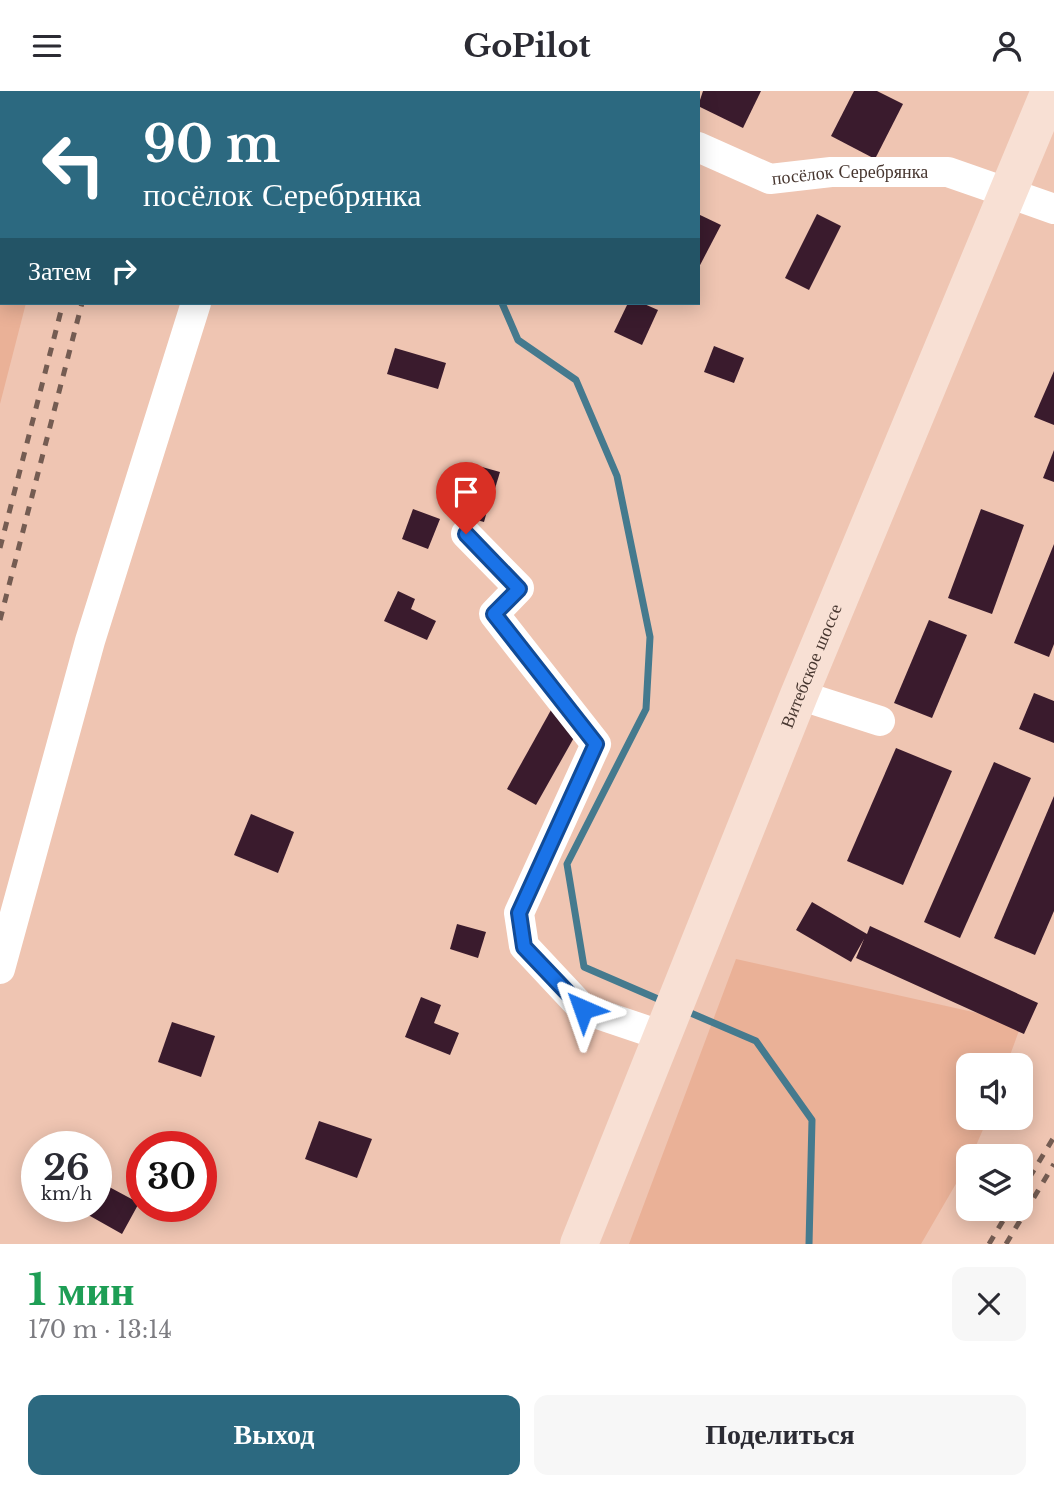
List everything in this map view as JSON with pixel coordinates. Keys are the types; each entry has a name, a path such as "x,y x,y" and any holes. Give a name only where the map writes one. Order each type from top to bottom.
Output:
{"main road":[{"name":"Витебское шоссе","path":"579,1244 799,695 1050,91"}],"street":[{"name":"посёлок Серебрянка","path":"700,148 770,179 831,172 948,172 1054,209"},
{"path":"0,969 90,641 195,305"},
{"path":"466,534 519,589 494,614 596,744 519,913 524,947 583,1009 663,1036"},
{"path":"799,695 880,721"}],"shaded area":[{"path":"0,305 25,305 0,404"},
{"path":"736,959 991,1016 1017,993 1027,1009 1011,1053 956,1053 956,1130 983,1130 977,1144 956,1144 956,1184 921,1244 629,1244"}],"building":[{"path":"703,91 761,91 743,128 700,107"},
{"path":"854,91 877,91 903,104 875,159 831,136"},
{"path":"817,214 841,226 809,290 785,278"},
{"path":"700,215 721,225 700,265"},
{"path":"627,305 647,305 658,310 642,345 614,332"},
{"path":"714,346 744,358 734,383 704,372"},
{"path":"395,348 446,363 438,389 387,374"},
{"path":"1054,371 1054,425 1034,417"},
{"path":"1054,450 1054,482 1043,478"},
{"path":"482,467 500,472 493,495 475,489"},
{"path":"465,489 491,497 484,522 466,517 468,508 460,506"},
{"path":"413,509 440,519 428,549 402,539"},
{"path":"981,509 1024,525 992,614 948,598"},
{"path":"1054,544 1054,644 1049,657 1014,643"},
{"path":"398,591 415,599 411,609 436,621 427,640 384,621"},
{"path":"929,620 967,635 932,718 894,703"},
{"path":"1034,693 1054,701 1054,743 1019,729"},
{"path":"551,710 576,734 536,805 507,789"},
{"path":"896,748 952,771 903,885 847,861"},
{"path":"994,762 1031,778 960,938 924,922"},
{"path":"1054,796 1054,911 1035,955 994,938"},
{"path":"251,814 294,832 278,873 234,855"},
{"path":"812,902 867,934 870,926 1038,1003 1024,1034 856,958 864,939 851,962 796,930"},
{"path":"457,924 486,932 478,958 450,949"},
{"path":"421,997 441,1005 434,1023 459,1033 450,1055 405,1037"},
{"path":"172,1022 215,1036 201,1077 158,1062"},
{"path":"319,1121 372,1139 357,1178 305,1159"},
{"path":"112,1188 126,1196 126,1222 129,1222 122,1234 101,1222 112,1222"}],"waterway":[{"path":"503,305 518,340 576,380 617,476 650,637 646,709 567,864 584,967 665,1002"},
{"path":"686,1011 756,1041 812,1120 809,1244"}],"railway":[{"path":"0,548 62,305"},
{"path":"0,620 81,305"},
{"path":"1033,1172 1054,1137"},
{"path":"1006,1244 1054,1164"},
{"path":"989,1244 1003,1221"}],"route":[{"path":"466,534 519,589 494,614 596,744 519,913 524,947 583,1009"}]}
